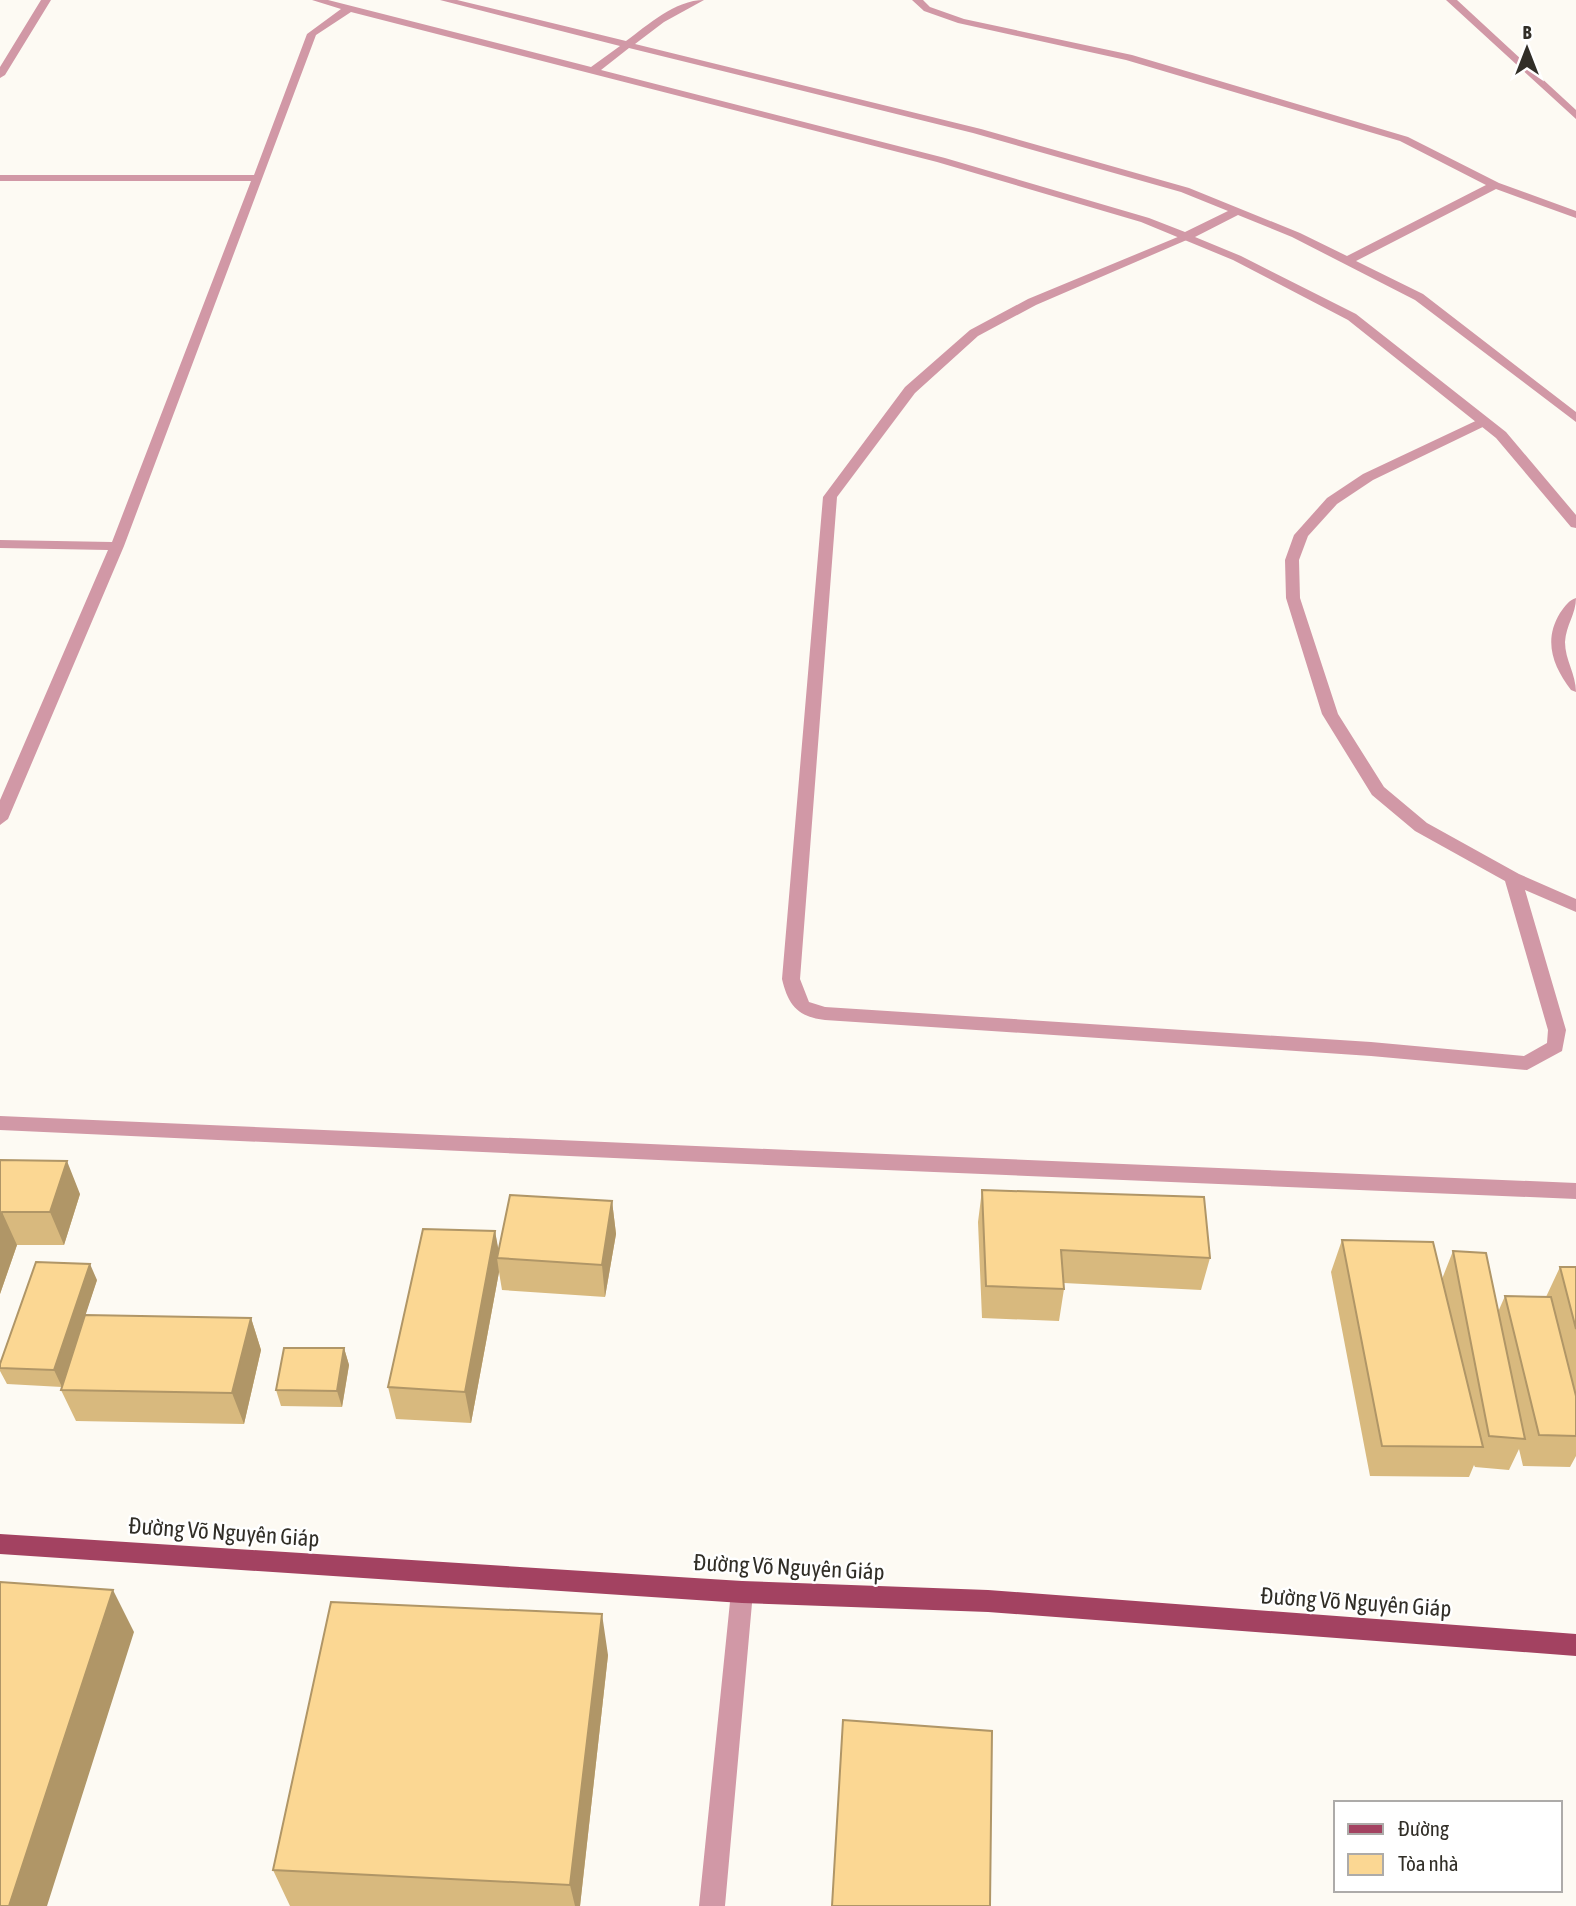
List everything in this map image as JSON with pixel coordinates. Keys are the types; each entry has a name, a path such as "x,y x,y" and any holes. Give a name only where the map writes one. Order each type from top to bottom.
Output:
{"main road":[{"name":"Đường Võ Nguyên Giáp","path":"0,1544 742,1592 988,1601 1576,1645"}],"street":[{"path":"0,75 46,0"},
{"path":"317,0 941,160 1145,220 1237,258 1352,317 1502,435 1576,524"},
{"path":"446,0 977,131 1185,190 1296,235 1419,297 1576,418"},
{"path":"591,72 661,20 699,0"},
{"path":"918,0 927,9 961,21 1128,57 1392,135 1495,185 1576,215"},
{"path":"1451,0 1576,117"},
{"path":"0,819 117,546 312,34 348,9"},
{"path":"0,178 258,178"},
{"path":"1347,261 1495,185"},
{"path":"1237,211 1185,237 1032,302 974,333 910,390 830,497 791,979 794,1000 807,1011 847,1015 1371,1049 1527,1063 1556,1046 1557,1030 1513,878"},
{"path":"1484,421 1368,477 1332,501 1301,535 1292,560 1293,598 1330,713 1378,791 1421,827 1513,878 1576,906"},
{"path":"0,544 117,546"},
{"path":"1576,602 1562,618 1556,644 1565,674 1576,687"},
{"path":"0,1123 1576,1191"},
{"path":"712,1906 742,1592"}],"building":[{"path":"0,1160 67,1161 50,1212 2,1212 0,1218"},
{"path":"982,1190 1204,1197 1210,1258 1061,1250 1064,1289 986,1286"},
{"path":"510,1195 612,1201 602,1265 497,1258"},
{"path":"423,1229 495,1231 465,1392 388,1387"},
{"path":"1342,1240 1433,1242 1483,1447 1382,1446"},
{"path":"1453,1251 1486,1253 1525,1439 1489,1436"},
{"path":"36,1262 90,1264 54,1370 0,1368 0,1364"},
{"path":"1560,1267 1576,1267 1576,1329"},
{"path":"1505,1296 1551,1297 1576,1396 1576,1436 1539,1435"},
{"path":"85,1315 251,1318 232,1393 61,1390"},
{"path":"284,1348 344,1348 337,1391 276,1390"},
{"path":"0,1582 113,1590 9,1906 0,1906"},
{"path":"331,1602 602,1614 570,1885 273,1870"},
{"path":"843,1720 992,1731 990,1906 832,1906"}]}
